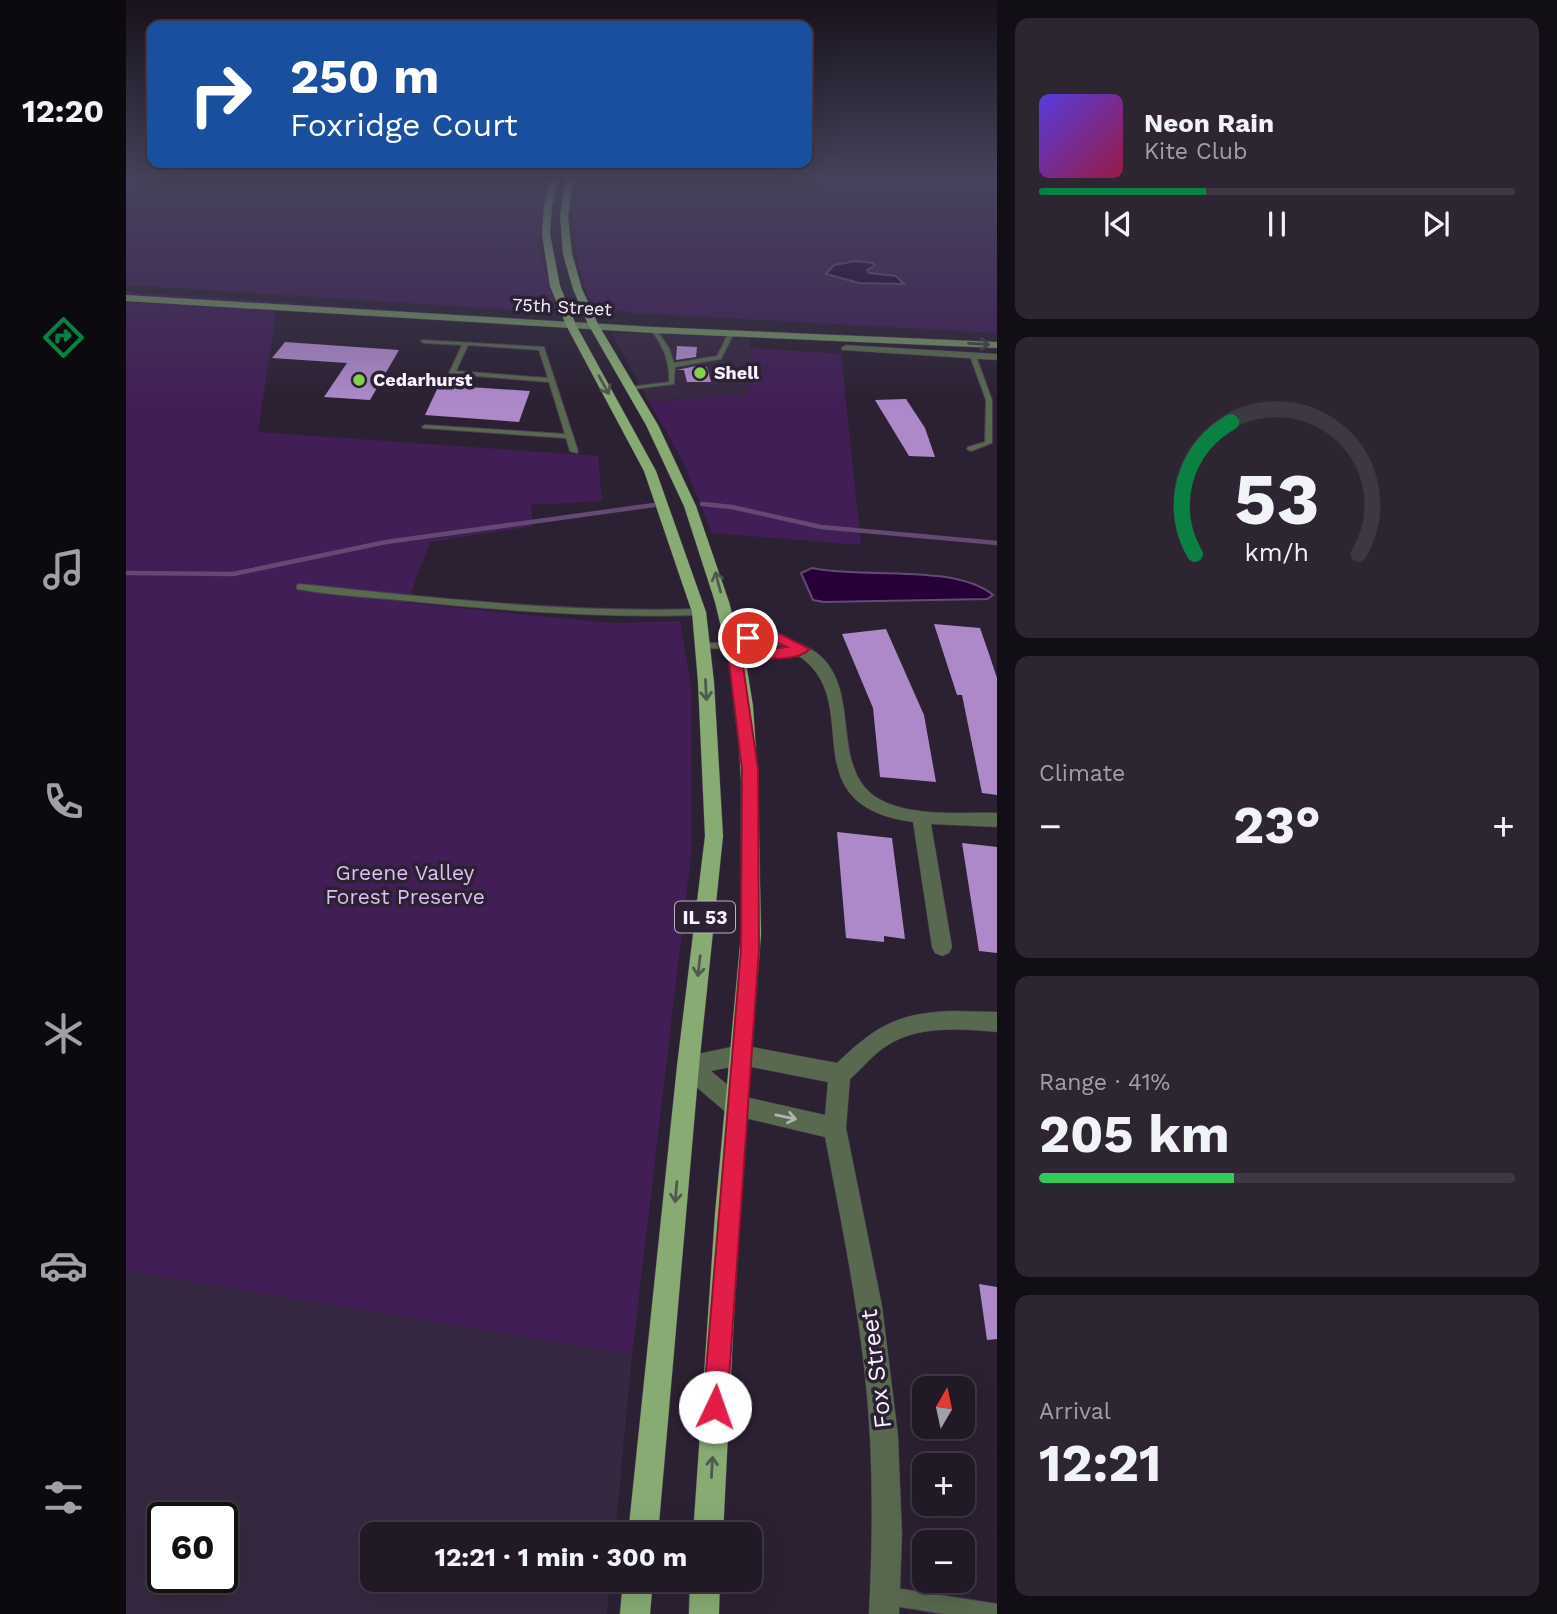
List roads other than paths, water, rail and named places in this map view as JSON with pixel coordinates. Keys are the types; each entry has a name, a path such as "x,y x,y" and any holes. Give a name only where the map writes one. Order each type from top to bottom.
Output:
{"main road":[{"name":"IL 53","path":"549,251 553,276 580,321 629,389 669,458 715,569 734,646 750,769 750,949 736,1106 709,1522"},
{"name":"IL 53","path":"567,251 580,321 650,471 699,612 714,836 688,1066 644,1522"},
{"name":"75th Street","path":"126,289 580,321 654,330 997,345"},
{"name":"75th Street","path":"126,298 580,321 997,334"},
{"path":"635,1614 637,1592"},
{"path":"704,1614 705,1592"}],"street":[{"path":"845,348 997,357"},
{"path":"734,646 766,655 803,649 828,673 837,697 844,764 852,785 863,798 885,810 921,816 997,820"},
{"path":"921,816 942,947"},
{"path":"688,1066 741,1055 840,1074 881,1037 922,1023 969,1019 997,1022"},
{"path":"688,1066 736,1106 835,1128"},
{"name":"Fox Street","path":"840,1074 835,1128 869,1306 884,1436 887,1535 885,1605"}],"lane":[{"path":"629,389 673,383 673,365 666,344 654,330"},
{"path":"673,365 719,358 731,334"},
{"path":"424,341 542,348 574,451"},
{"path":"466,343 452,373 551,380"},
{"path":"971,449 988,443 989,400 973,356"},
{"path":"425,427 569,436"},
{"path":"300,587 576,614 628,616 699,612"},
{"path":"702,646 734,646"},
{"path":"885,1605 997,1613"}],"waterway":[{"path":"702,504 732,507 821,527 997,543"},
{"path":"126,573 233,574 386,542 654,505"}],"place":[{"name":"Shell","path":"700,373"},
{"name":"Cedarhurst","path":"359,380"}],"park label":[{"name":"Greene Valley Forest Preserve","path":"405,885"}]}
